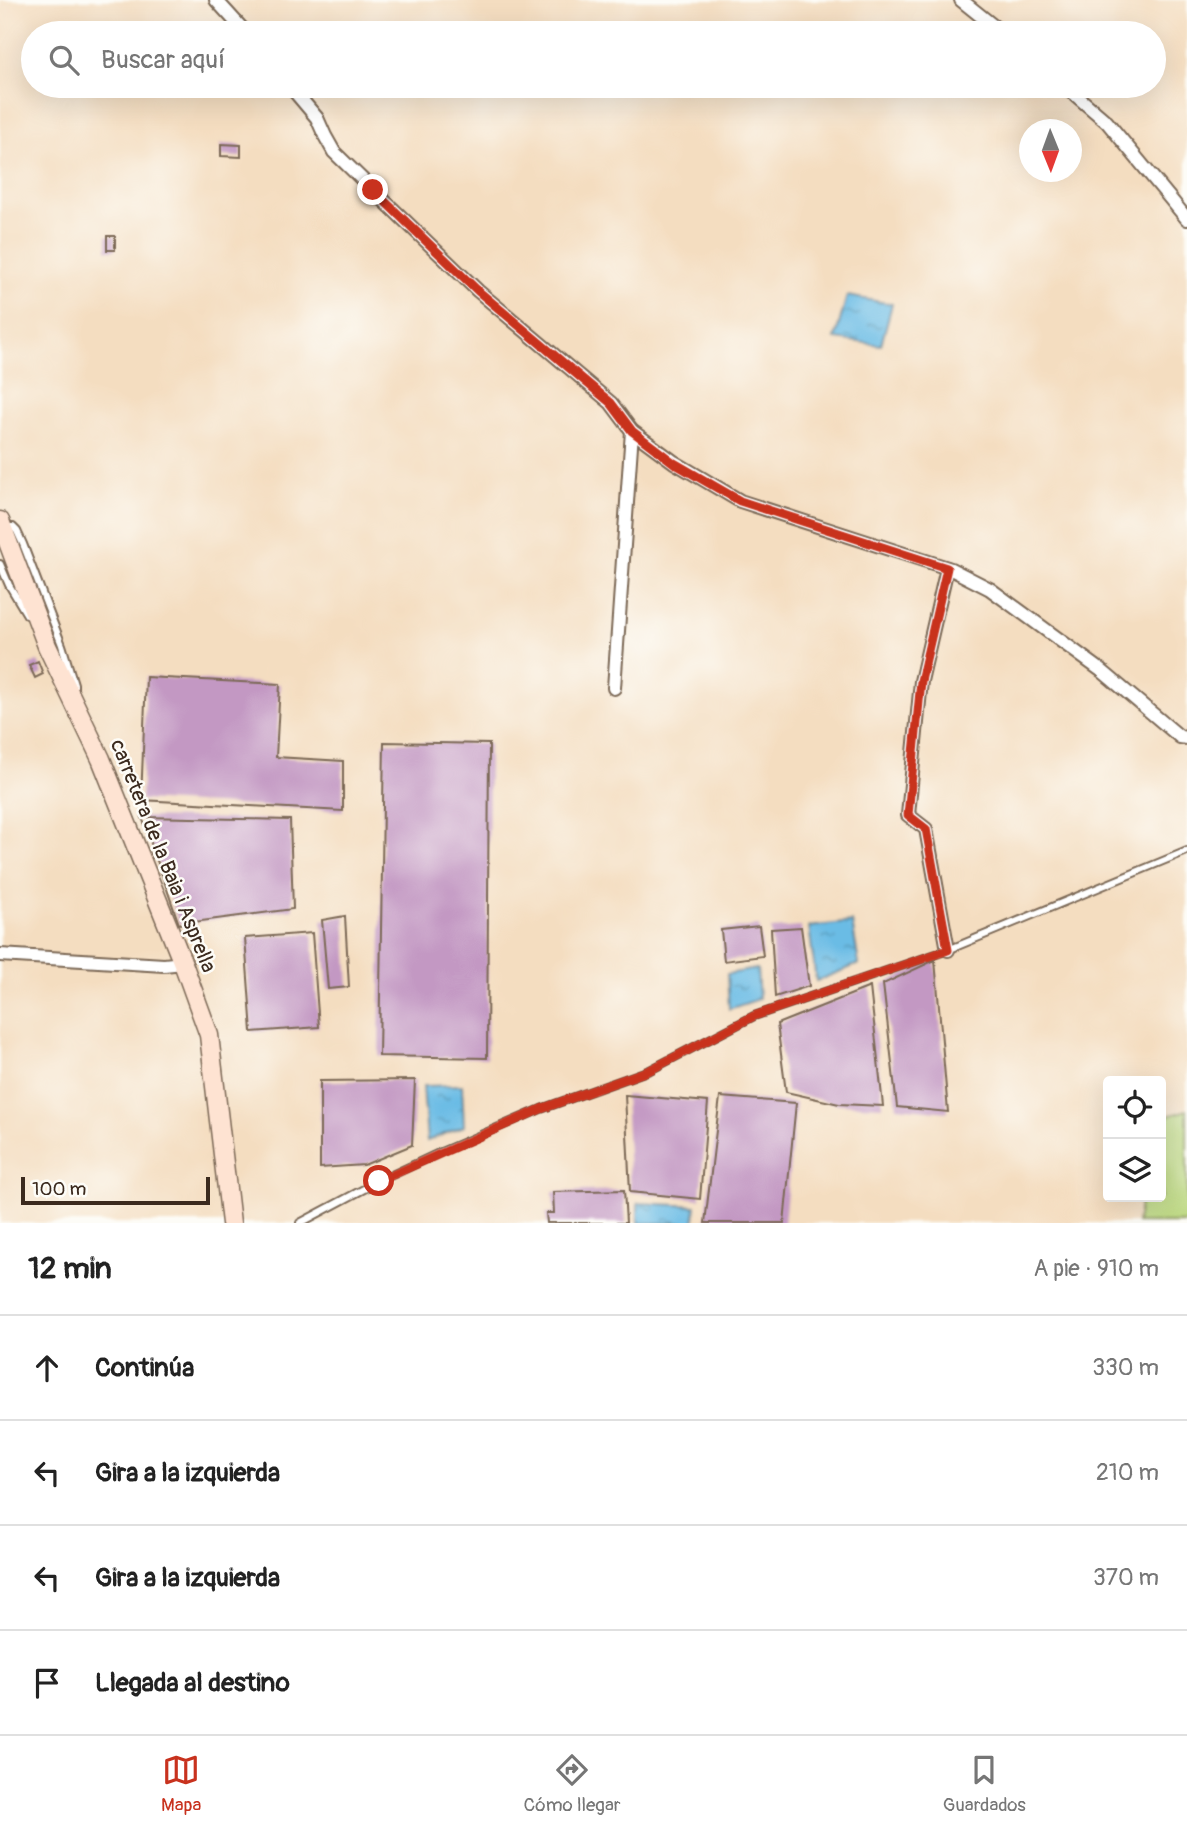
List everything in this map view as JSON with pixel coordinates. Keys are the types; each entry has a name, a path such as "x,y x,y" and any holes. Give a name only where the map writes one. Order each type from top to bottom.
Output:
{"main road":[{"name":"carretera de la Baia i Asprella","path":"0,526 47,646 101,759 209,1035 231,1223"}],"street":[{"path":"216,0 235,21"},
{"path":"961,0 987,21"},
{"path":"300,98 317,118 334,152 478,291 611,403 632,431 674,463 740,501 947,568 990,589 1102,671 1180,737 1187,738"},
{"path":"1079,98 1107,122 1187,219"},
{"path":"614,688 632,431"},
{"path":"947,568 921,681 908,815 926,829 948,950"},
{"path":"0,955 164,965 183,963"}],"lane":[{"path":"0,564 21,579 62,645 74,684 73,700"},
{"path":"299,1223 443,1151 541,1109 650,1070 754,1016 948,950 1187,851"}],"green space":[{"path":"1187,1110 1187,1223 1137,1223 1140,1202 1166,1202 1166,1116"}],"water":[{"path":"847,296 892,304 881,345 835,339"},
{"path":"852,922 859,964 816,981 809,927"},
{"path":"757,969 759,999 729,1009 727,974"},
{"path":"462,1085 464,1126 427,1141 423,1086"},
{"path":"638,1203 696,1206 694,1223 638,1223"}],"building":[{"path":"221,144 241,145 241,157 221,156"},
{"path":"107,236 115,236 115,250 107,250"},
{"path":"38,661 43,674 35,678 29,665"},
{"path":"146,677 280,684 276,757 343,761 343,811 141,800"},
{"path":"384,742 489,744 487,1058 379,1056"},
{"path":"142,817 290,820 293,909 179,924"},
{"path":"345,916 349,987 328,989 322,920"},
{"path":"759,926 763,956 724,961 721,930"},
{"path":"801,927 809,986 775,997 771,929"},
{"path":"312,933 319,1027 252,1032 245,938"},
{"path":"935,960 948,1112 897,1107 883,984"},
{"path":"870,987 883,1106 839,1104 786,1092 777,1024"},
{"path":"415,1080 412,1145 364,1165 320,1168 320,1081"},
{"path":"625,1095 708,1102 700,1199 630,1192"},
{"path":"720,1097 796,1103 784,1223 705,1223"},
{"path":"624,1190 626,1223 547,1223 546,1213 554,1213 553,1192"}],"route":[{"path":"373,190 478,291 611,403 632,431 674,463 740,501 947,568 921,681 908,815 926,829 948,950 754,1016 650,1070 541,1109 379,1181"}]}
